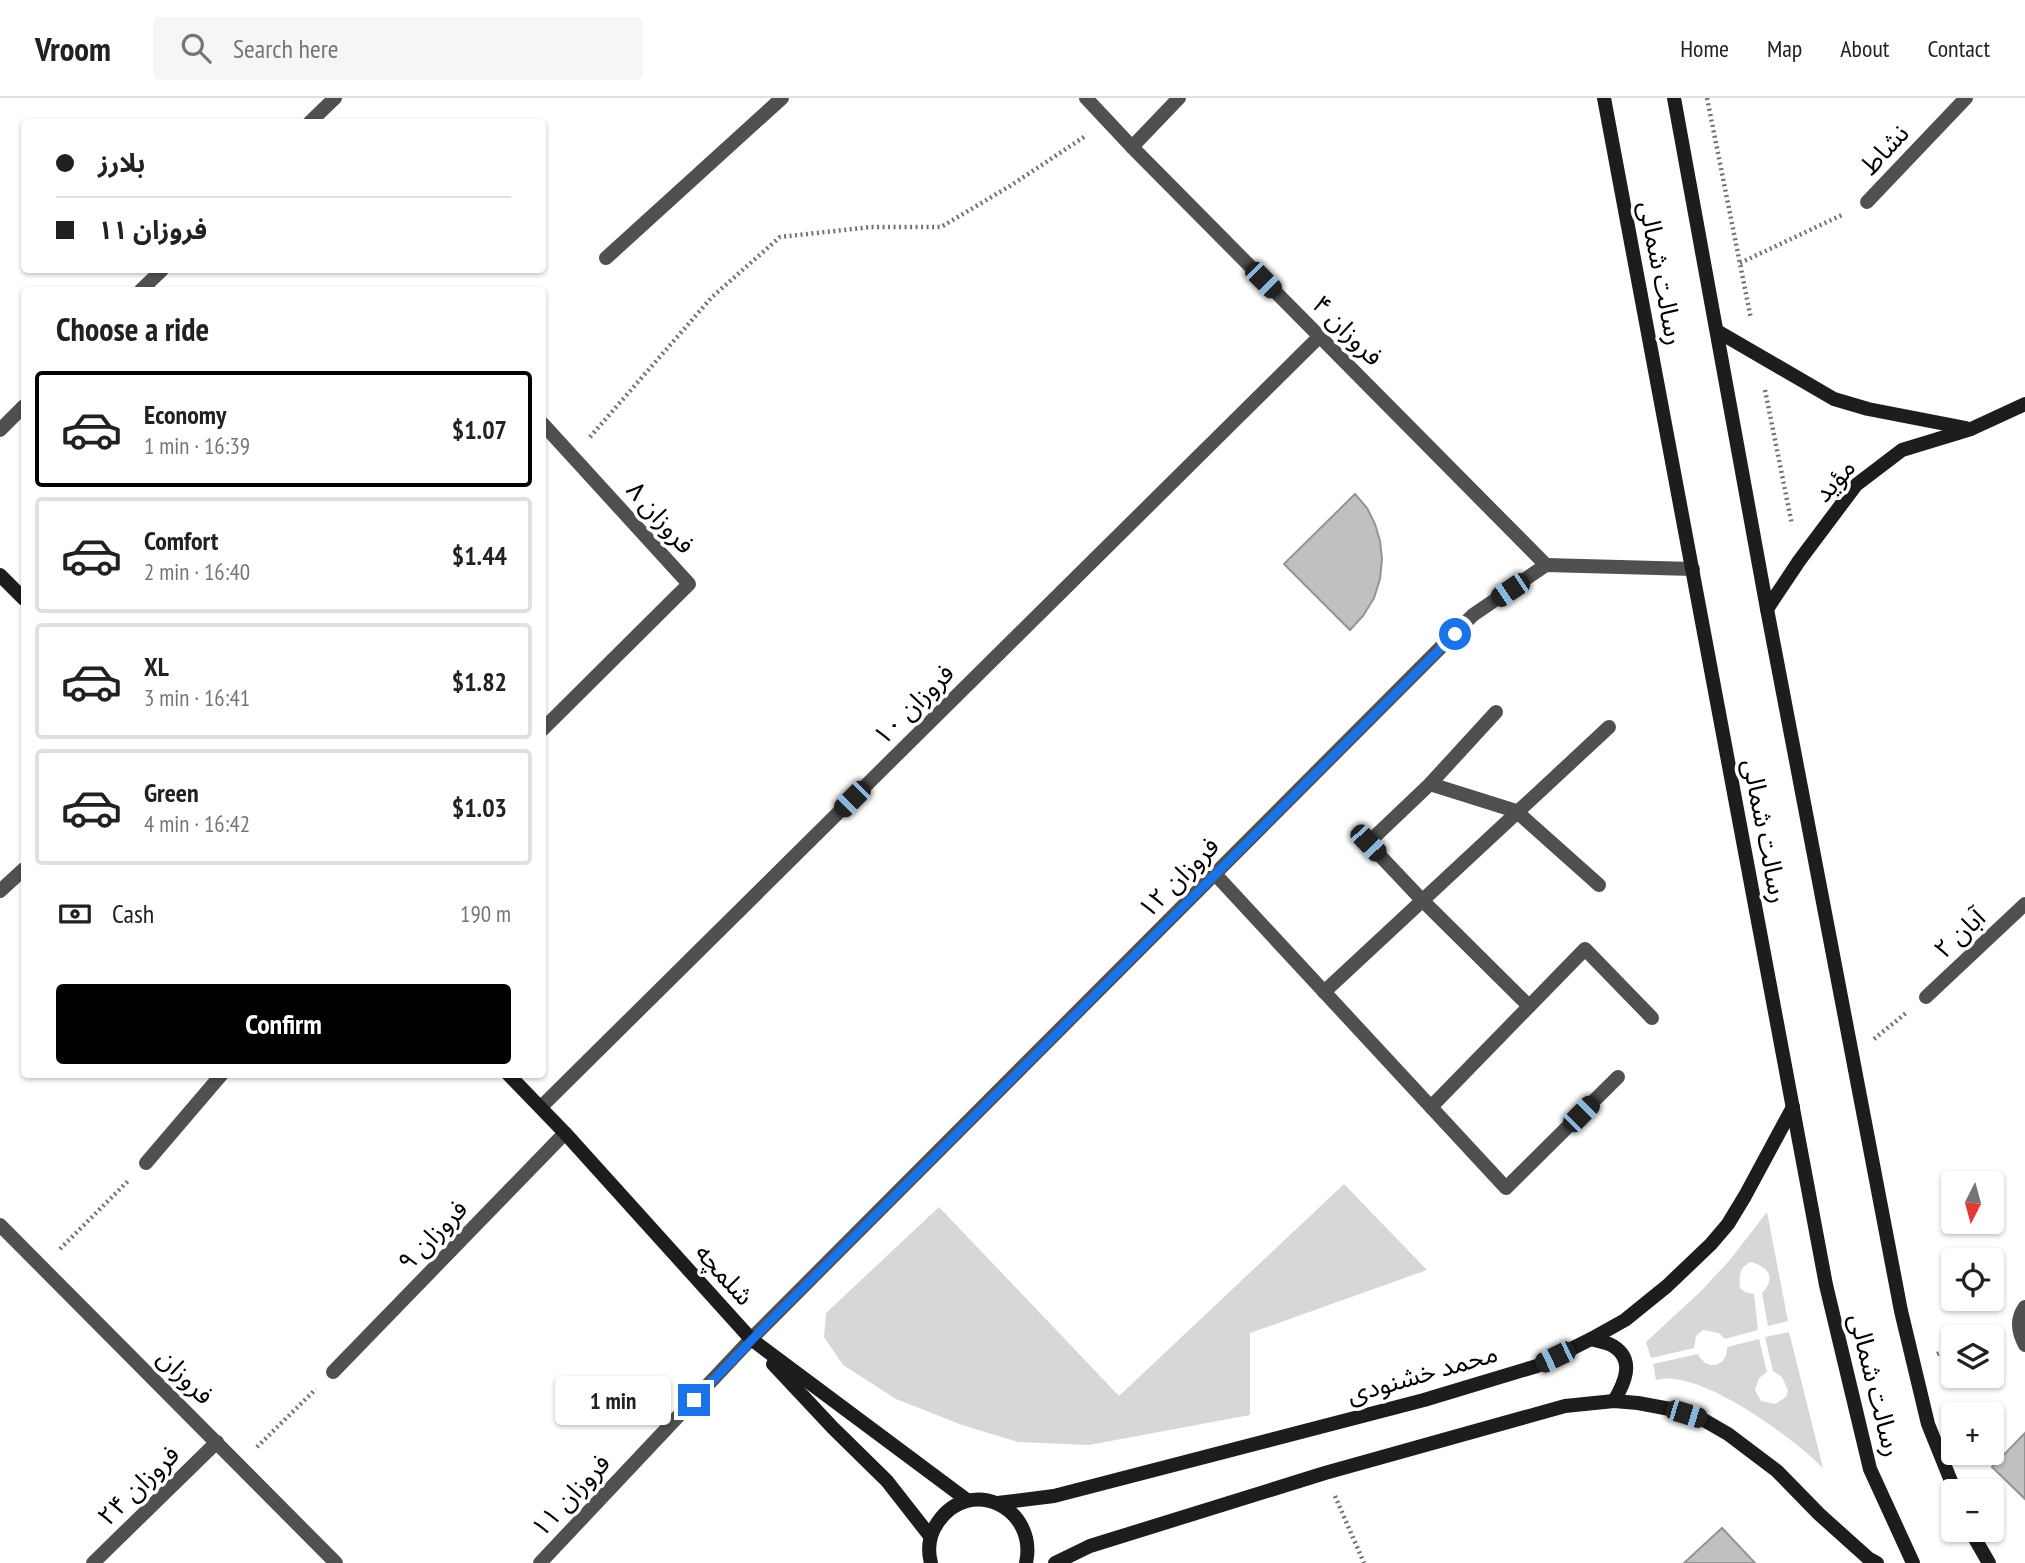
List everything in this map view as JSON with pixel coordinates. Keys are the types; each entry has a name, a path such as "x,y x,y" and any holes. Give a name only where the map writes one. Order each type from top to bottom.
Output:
{"street":[{"path":"313,119 335,98"},
{"path":"606,258 782,98"},
{"name":"فروزان ۴","path":"1086,98 1546,565"},
{"path":"1132,147 1179,98"},
{"name":"رسالت شمالی","path":"1604,98 1826,1285 1870,1469 1913,1563"},
{"name":"رسالت شمالی","path":"1674,98 1767,609 1901,1311 1928,1424 1950,1479"},
{"name":"نشاط","path":"1867,202 1966,98"},
{"path":"144,287 159,273"},
{"path":"1717,331 1834,399 1868,409 1971,429"},
{"name":"فروزان ۱۰","path":"541,1107 1320,337"},
{"name":"مؤید","path":"1767,609 1798,561 1856,485 1902,450 1971,429 2025,404"},
{"path":"0,430 21,409"},
{"name":"فروزان ۸","path":"546,427 689,584 546,726"},
{"path":"1546,565 1693,569"},
{"name":"فروزان ۱۲","path":"751,1339 1474,615 1546,565"},
{"path":"0,575 21,596"},
{"path":"1496,712 1430,785 1368,843 1529,1006"},
{"path":"1324,992 1609,727"},
{"path":"1430,785 1516,811 1599,886"},
{"path":"0,891 21,872"},
{"path":"1215,874 1506,1188 1618,1077"},
{"name":"آبان ۲","path":"1926,997 2025,904"},
{"path":"1432,1107 1585,949 1652,1018"},
{"path":"146,1163 219,1078"},
{"name":"شلمچه","path":"512,1078 751,1339 968,1500"},
{"name":"محمد خشنودی","path":"968,1500 998,1503 1054,1496 1424,1401 1537,1366 1625,1320 1667,1286 1711,1244 1728,1224 1745,1196 1793,1107"},
{"name":"فروزان ۹","path":"333,1372 565,1133"},
{"name":"فروزان","path":"3,1233 43,1267 336,1563"},
{"path":"2025,1307 2018,1326 2025,1345"},
{"path":"751,1339 833,1428 887,1481 930,1536"},
{"name":"فروزان ۱۱","path":"540,1563 751,1339"},
{"path":"1591,1339 1612,1345 1621,1353 1627,1376 1614,1401"},
{"path":"1055,1563 1090,1546 1325,1473 1565,1406 1614,1401 1670,1409 1702,1419 1728,1434 1777,1471 1828,1522 1877,1563"},
{"name":"فروزان ۲۴","path":"93,1563 217,1442"},
{"path":"929,1562 933,1528 950,1506 968,1500"},
{"path":"998,1503 1015,1515 1026,1532 1026,1563"},
{"path":"1977,1542 1989,1563"}],"path":[{"path":"573,457 712,297 780,237 871,227 941,227 1010,186 1108,121"},
{"path":"1740,263 1867,202"},
{"path":"1852,1057 1926,997"},
{"path":"43,1267 146,1163"},
{"path":"239,1465 333,1372"},
{"path":"1325,1473 1364,1563"}],"shaded area":[{"path":"1344,1184 1427,1270 1250,1333 1250,1415 1089,1445 1018,1442 962,1425 896,1399 843,1365 824,1337 826,1313 939,1207 1119,1396"},
{"path":"1767,1212 1788,1321 1768,1326 1762,1293 1770,1278 1762,1266 1750,1262 1740,1273 1740,1288 1754,1294 1758,1330 1725,1339 1719,1333 1703,1330 1696,1336 1694,1348 1651,1358 1646,1342 1729,1261"},
{"path":"1789,1332 1823,1468 1774,1427 1731,1401 1691,1382 1656,1380 1653,1364 1698,1354 1706,1363 1716,1365 1724,1359 1727,1347 1759,1339 1767,1372 1759,1378 1755,1390 1761,1401 1775,1404 1786,1397 1788,1390 1782,1377 1773,1371 1765,1337"}],"building":[{"path":"1355,494 1367,508 1375,524 1382,559 1374,598 1350,630 1284,564"},
{"path":"2025,1433 2025,1499 1992,1467 2004,1465 2004,1455"},
{"path":"1722,1528 1755,1563 1684,1563"}],"route":[{"path":"694,1400 1455,634"}]}
